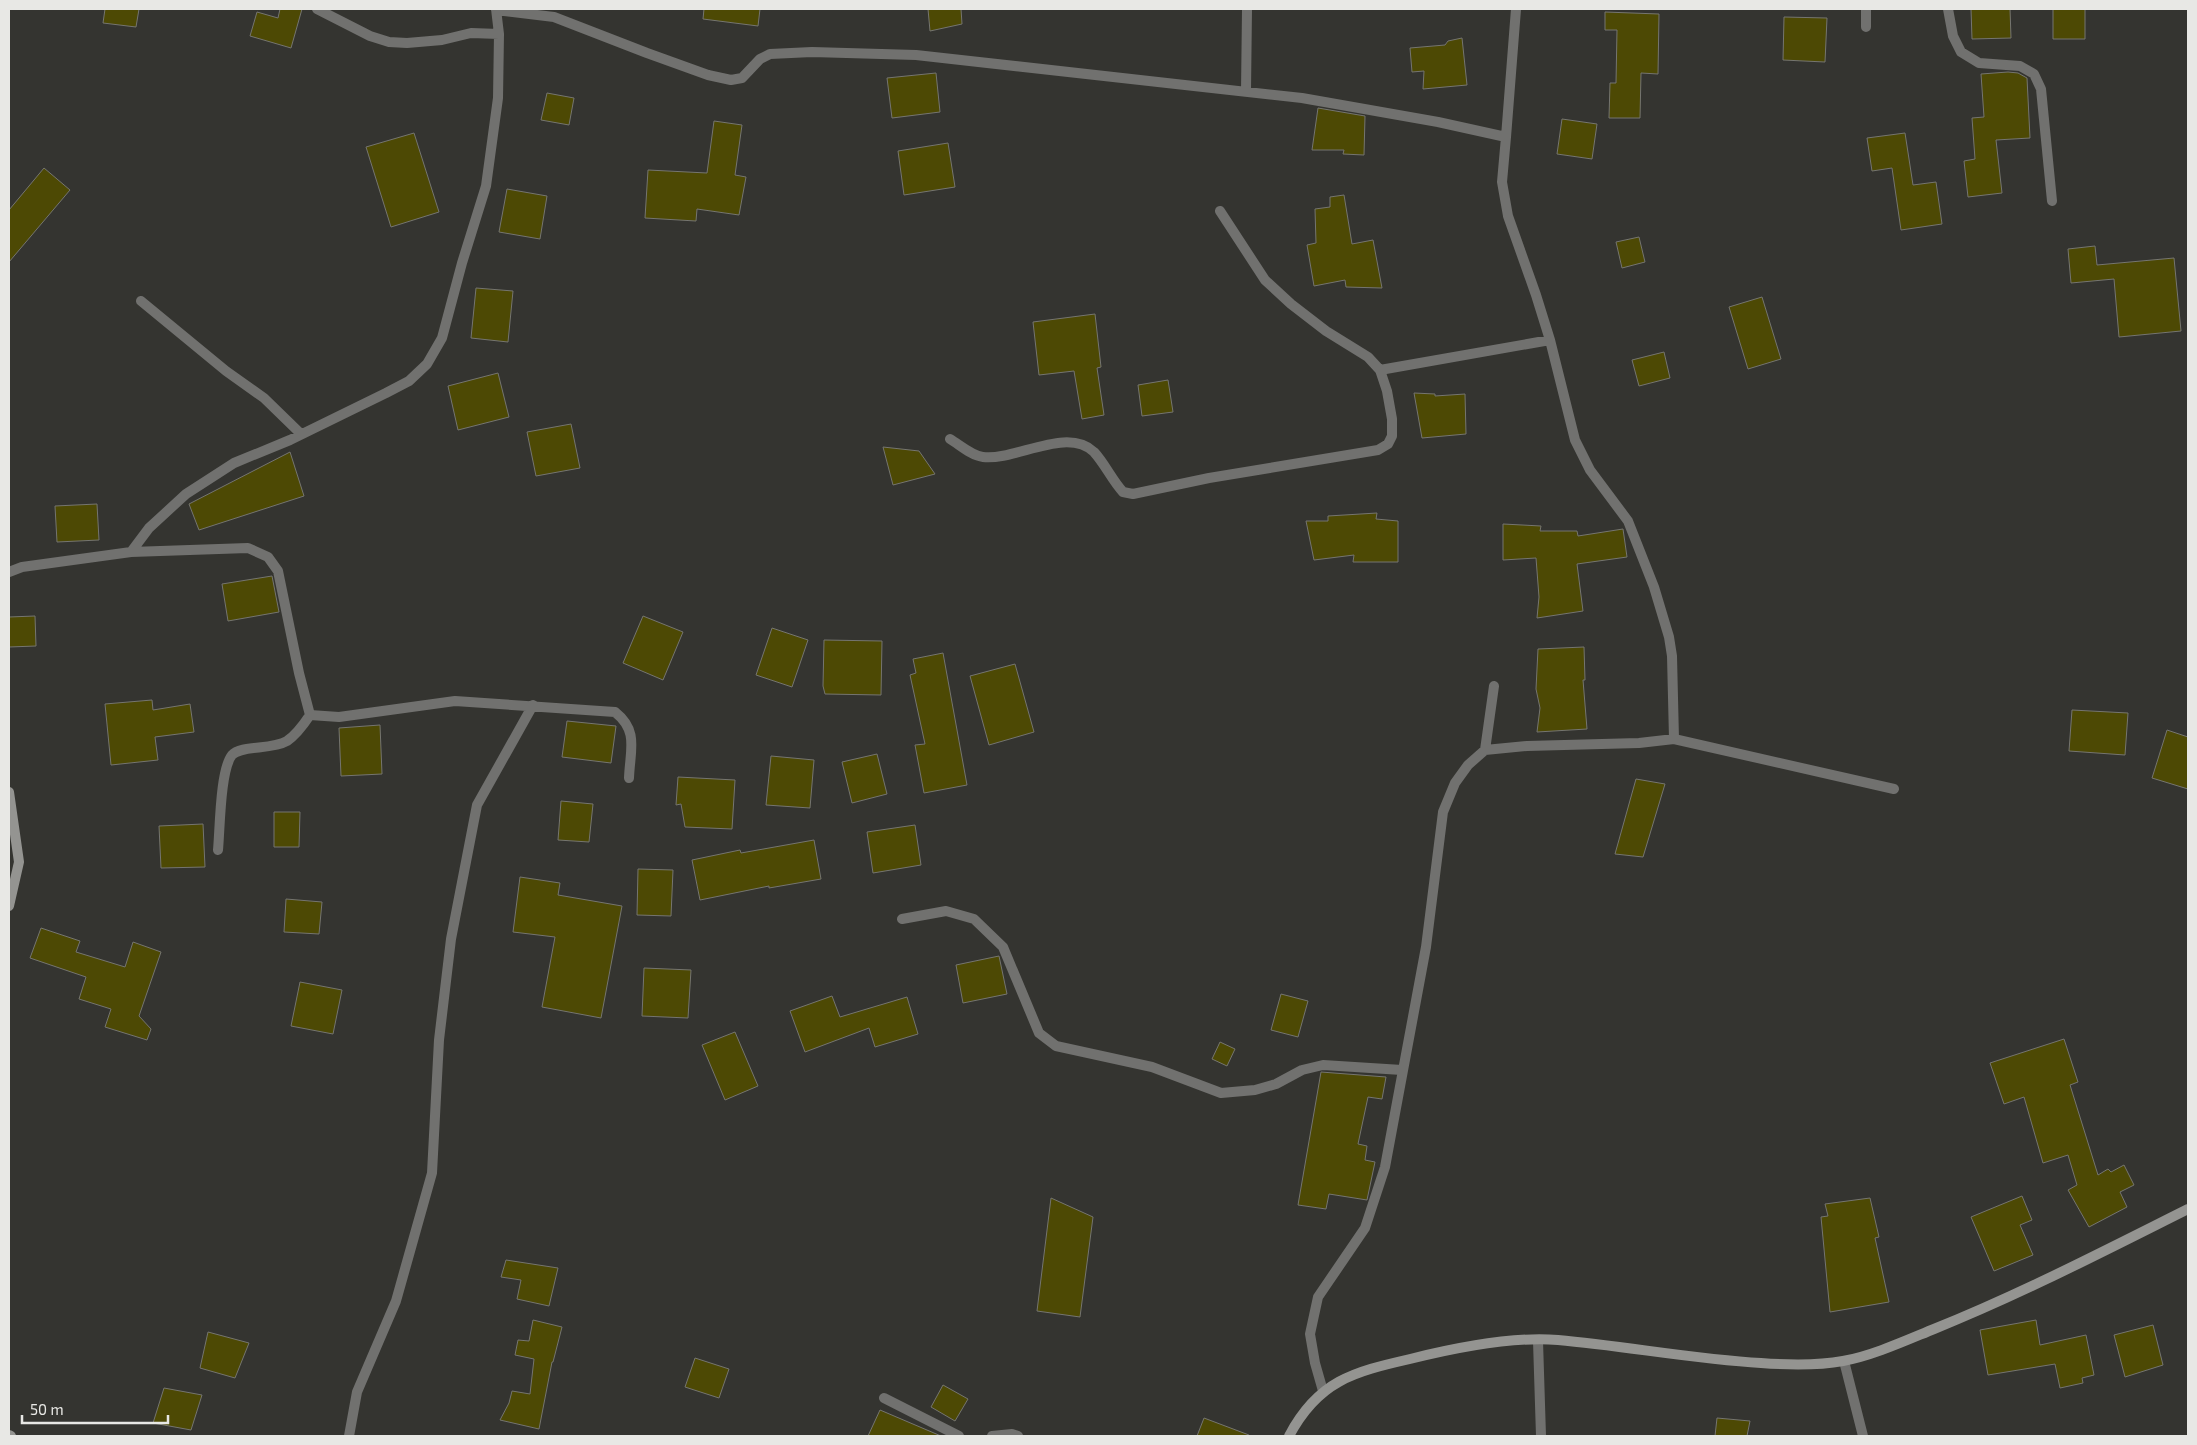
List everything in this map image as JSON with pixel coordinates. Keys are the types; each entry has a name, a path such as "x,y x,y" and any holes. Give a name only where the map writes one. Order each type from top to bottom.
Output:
{"street":[{"path":"317,9 370,36 389,42 407,43 442,40 470,33 499,34"},
{"path":"131,552 149,528 186,494 234,463 301,434 409,380 427,364 442,338 462,263 486,186 498,98 499,34 496,9 554,17 647,53 731,80 742,78 760,59 770,54 812,52 916,55 1312,100 1438,122 1506,137"},
{"path":"1246,91 1247,9"},
{"path":"1516,9 1502,182 1508,216 1550,340 1575,440 1590,470 1628,521 1654,587 1669,637 1672,656 1674,739"},
{"path":"1866,9 1866,27"},
{"path":"1948,9 1953,36 1962,52 1979,63 2020,66 2034,74 2041,89 2052,201"},
{"path":"950,439 981,457 1010,454 1058,442 1079,444 1093,452 1124,492 1133,494 1209,478 1378,450 1388,444 1392,436 1392,419 1387,391 1380,370 1368,357 1326,331 1291,304 1265,280 1220,211"},
{"path":"141,301 226,371 264,398 301,434"},
{"path":"1380,370 1550,340"},
{"path":"9,572 22,567 131,552 248,548 268,556 278,572 299,673 310,715 301,728 287,740 271,747 240,750 233,753 229,760 224,781 218,850"},
{"path":"1485,750 1494,686"},
{"path":"310,715 340,717 455,701 615,712 626,720 632,733 629,778"},
{"path":"349,1436 357,1392 396,1301 432,1173 438,1040 451,939 477,805 533,705"},
{"path":"1323,1390 1315,1363 1310,1334 1318,1296 1365,1228 1385,1167 1426,947 1443,812 1455,782 1468,765 1485,750 1527,746 1639,743 1674,739 1894,789"},
{"path":"9,792 19,862 9,906"},
{"path":"902,919 946,912 974,918 1003,947 1039,1033 1056,1046 1152,1067 1221,1093 1255,1090 1276,1084 1302,1070 1322,1065 1402,1070"},
{"path":"1289,1436 1298,1420 1323,1390 1364,1369 1449,1349 1538,1340 1556,1340 1730,1361 1792,1365 1844,1361 1894,1345 1978,1311 2072,1268 2188,1209"},
{"path":"1538,1340 1541,1436"},
{"path":"1844,1361 1863,1436"},
{"path":"884,1398 959,1436"},
{"path":"992,1436 1012,1434 1018,1436"}],"building":[{"path":"105,9 139,9 136,27 103,23"},
{"path":"280,9 302,9 291,48 250,36 257,12 278,18"},
{"path":"704,9 760,9 758,26 703,19"},
{"path":"928,9 961,9 962,24 930,31"},
{"path":"1971,9 2010,9 2011,38 1972,39"},
{"path":"2053,9 2085,9 2085,39 2053,39"},
{"path":"1605,12 1659,14 1658,74 1641,73 1640,118 1609,118 1610,83 1616,83 1617,30 1605,30"},
{"path":"1784,17 1827,18 1825,62 1783,60"},
{"path":"1462,38 1467,85 1423,89 1424,71 1412,72 1410,48 1445,45 1448,41"},
{"path":"936,73 940,112 892,118 887,78"},
{"path":"2018,73 2027,78 2030,138 1996,140 2002,193 1968,197 1964,161 1975,159 1972,118 1984,117 1981,74"},
{"path":"547,93 574,98 569,125 541,120"},
{"path":"1318,108 1365,116 1364,155 1343,154 1344,150 1312,150"},
{"path":"1562,119 1597,124 1592,159 1557,154"},
{"path":"714,121 742,125 735,175 746,177 739,215 697,209 696,221 645,218 648,170 707,173"},
{"path":"414,133 439,212 391,227 366,147"},
{"path":"1905,133 1913,185 1936,182 1942,224 1901,230 1892,168 1872,171 1867,138"},
{"path":"948,143 955,187 904,195 898,151"},
{"path":"44,168 70,190 9,262 9,210"},
{"path":"507,189 547,196 540,239 499,232"},
{"path":"1344,195 1352,244 1373,240 1382,288 1346,287 1345,280 1314,286 1307,245 1316,243 1315,209 1330,207 1330,197"},
{"path":"1639,237 1645,262 1622,268 1616,242"},
{"path":"2095,246 2097,265 2174,258 2181,331 2119,337 2114,279 2071,283 2068,249"},
{"path":"476,288 513,291 508,342 471,338"},
{"path":"1762,297 1781,359 1748,369 1729,307"},
{"path":"1095,314 1101,367 1097,368 1104,415 1082,419 1074,371 1039,375 1033,322"},
{"path":"1664,352 1670,378 1639,386 1632,360"},
{"path":"498,373 509,417 458,430 448,386"},
{"path":"1168,380 1173,412 1142,416 1138,385"},
{"path":"1414,393 1435,394 1435,396 1465,394 1466,434 1422,438"},
{"path":"571,424 580,468 536,476 527,432"},
{"path":"883,447 919,451 935,474 893,485"},
{"path":"290,452 304,496 199,530 189,504"},
{"path":"97,504 99,540 57,542 55,506"},
{"path":"1377,513 1376,519 1398,521 1398,562 1353,562 1354,555 1314,560 1306,521 1328,521 1328,516"},
{"path":"1503,524 1541,526 1540,531 1577,531 1578,536 1623,529 1627,557 1577,564 1583,611 1537,618 1539,597 1536,558 1503,560"},
{"path":"272,576 279,612 228,621 222,584"},
{"path":"35,616 36,646 9,647 9,617"},
{"path":"643,616 683,632 663,680 623,663"},
{"path":"772,628 808,640 792,687 756,675"},
{"path":"824,640 882,641 881,695 825,694 823,686"},
{"path":"1584,647 1585,680 1583,680 1587,729 1537,732 1540,708 1536,689 1538,649"},
{"path":"943,653 967,785 924,793 915,745 925,744 910,675 916,673 913,659"},
{"path":"1015,664 1034,732 989,745 970,676"},
{"path":"152,700 153,710 190,704 194,732 155,737 158,760 111,765 105,704"},
{"path":"2072,710 2128,713 2125,755 2069,751"},
{"path":"567,721 616,726 611,763 562,757"},
{"path":"380,725 382,774 341,776 339,728"},
{"path":"2167,730 2188,737 2188,789 2152,778"},
{"path":"877,754 887,794 852,803 842,762"},
{"path":"771,756 814,760 810,808 766,805"},
{"path":"678,777 735,780 732,829 685,827 681,804 676,805"},
{"path":"1636,779 1665,784 1643,857 1615,854"},
{"path":"561,801 593,804 589,842 558,840"},
{"path":"274,812 300,812 299,847 274,847"},
{"path":"203,824 205,867 161,868 159,826"},
{"path":"915,825 921,865 873,873 867,832"},
{"path":"814,840 821,879 769,888 769,886 700,900 692,860 740,850 741,853"},
{"path":"638,869 673,870 671,916 637,915"},
{"path":"520,877 560,883 558,895 622,906 601,1018 542,1007 555,937 513,932"},
{"path":"286,899 322,902 319,934 284,932"},
{"path":"41,928 80,941 76,952 125,967 133,942 161,952 139,1016 151,1029 147,1040 105,1027 111,1009 79,999 86,977 30,958"},
{"path":"999,956 1007,994 963,1003 956,965"},
{"path":"644,968 691,970 688,1018 642,1016"},
{"path":"300,982 342,990 333,1034 291,1026"},
{"path":"1281,994 1308,1001 1298,1037 1271,1030"},
{"path":"832,996 840,1017 907,997 918,1034 875,1047 869,1028 805,1052 790,1011"},
{"path":"735,1032 758,1086 725,1100 702,1045"},
{"path":"2064,1039 2078,1082 2070,1085 2098,1175 2108,1169 2111,1172 2124,1165 2134,1185 2120,1192 2127,1207 2089,1227 2068,1190 2077,1185 2068,1155 2043,1163 2024,1097 2004,1104 1990,1063"},
{"path":"1220,1042 1235,1049 1227,1066 1212,1059"},
{"path":"1321,1072 1386,1077 1382,1099 1368,1097 1358,1144 1367,1146 1365,1160 1375,1162 1367,1200 1329,1194 1326,1209 1298,1205"},
{"path":"2022,1196 2032,1220 2020,1225 2033,1255 1994,1271 1971,1217"},
{"path":"1051,1198 1093,1217 1080,1317 1037,1311"},
{"path":"1870,1198 1879,1237 1875,1238 1889,1302 1830,1312 1821,1217 1828,1216 1825,1204"},
{"path":"506,1260 558,1268 549,1306 517,1299 521,1280 501,1277"},
{"path":"533,1320 562,1327 552,1362 539,1429 500,1420 509,1403 512,1391 530,1394 534,1359 515,1355 518,1340 529,1341"},
{"path":"2036,1320 2040,1345 2086,1335 2094,1375 2082,1378 2083,1383 2060,1388 2055,1364 1988,1375 1980,1330"},
{"path":"2153,1325 2163,1365 2125,1377 2114,1335"},
{"path":"208,1332 249,1343 235,1378 200,1368"},
{"path":"695,1358 729,1369 719,1398 685,1387"},
{"path":"943,1385 968,1399 955,1421 931,1407"},
{"path":"164,1388 202,1395 191,1430 153,1423"},
{"path":"880,1410 941,1436 868,1436"},
{"path":"1204,1418 1249,1435 1249,1436 1197,1436"},
{"path":"1717,1418 1750,1421 1747,1436 1715,1436"}]}
